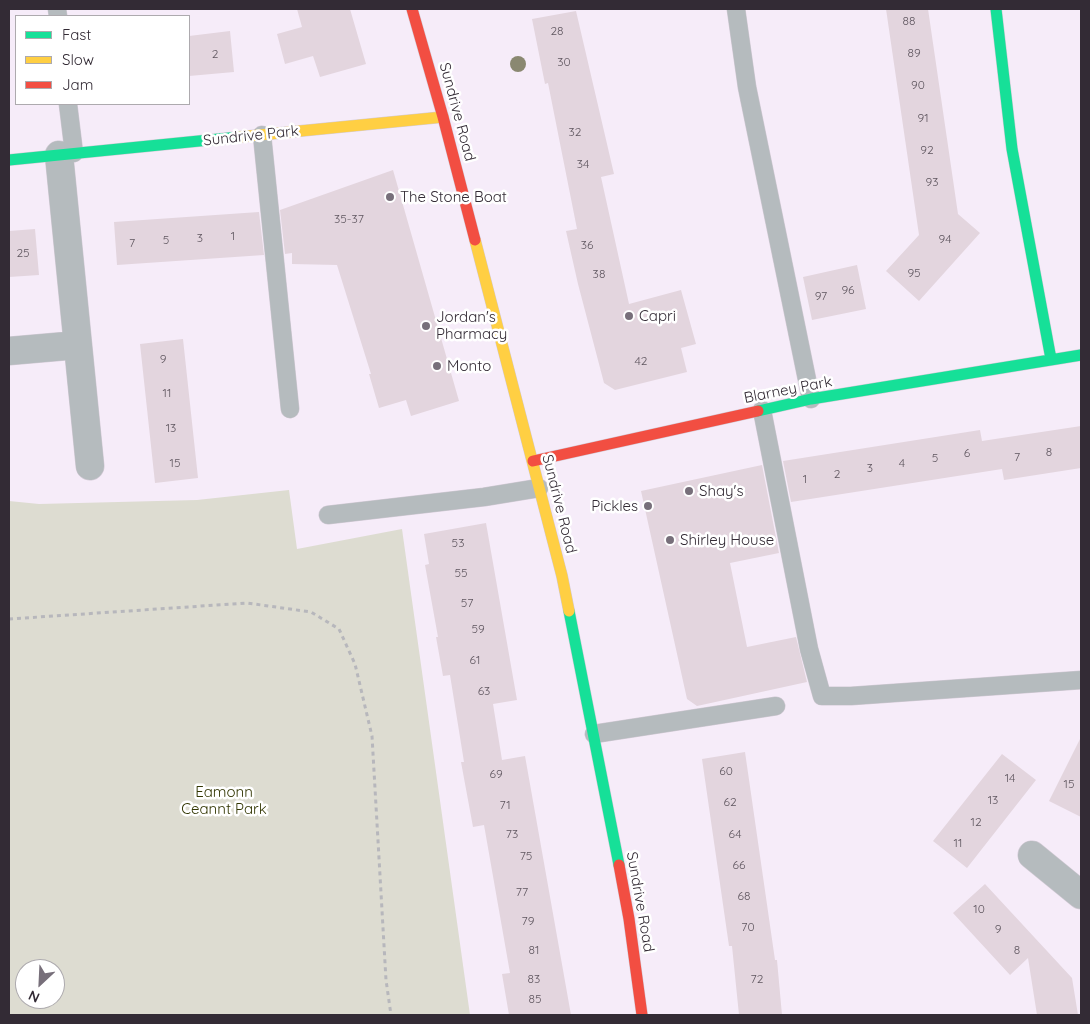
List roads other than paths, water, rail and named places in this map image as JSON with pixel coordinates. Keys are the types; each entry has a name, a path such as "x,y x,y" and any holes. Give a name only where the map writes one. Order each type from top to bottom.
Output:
{"street":[{"name":"Sundrive Road","path":"412,9 443,117 562,576 629,919 642,1015"},
{"path":"996,9 1012,149 1051,359"},
{"name":"Sundrive Park","path":"9,160 443,117"},
{"path":"67,154 78,345 90,466"},
{"path":"9,351 78,345"},
{"name":"Blarney Park","path":"533,461 811,399 1081,355"},
{"path":"1032,855 1081,895"}],"lane":[{"path":"736,9 747,88 811,399"},
{"path":"67,154 68,105"},
{"path":"262,135 290,409"},
{"path":"762,410 809,649 822,696 851,696 1081,680"},
{"path":"328,515 484,497 538,488"},
{"path":"594,734 776,706"}],"place":[{"name":"The Stone Boat","path":"390,197"},
{"name":"Capri","path":"629,316"},
{"name":"Jordan's Pharmacy","path":"426,326"},
{"name":"Monto","path":"437,366"},
{"name":"Shay's","path":"689,491"},
{"name":"Pickles","path":"648,506"},
{"name":"Shirley House","path":"670,540"}],"park label":[{"name":"Eamonn Ceannt Park","path":"224,800"}]}
